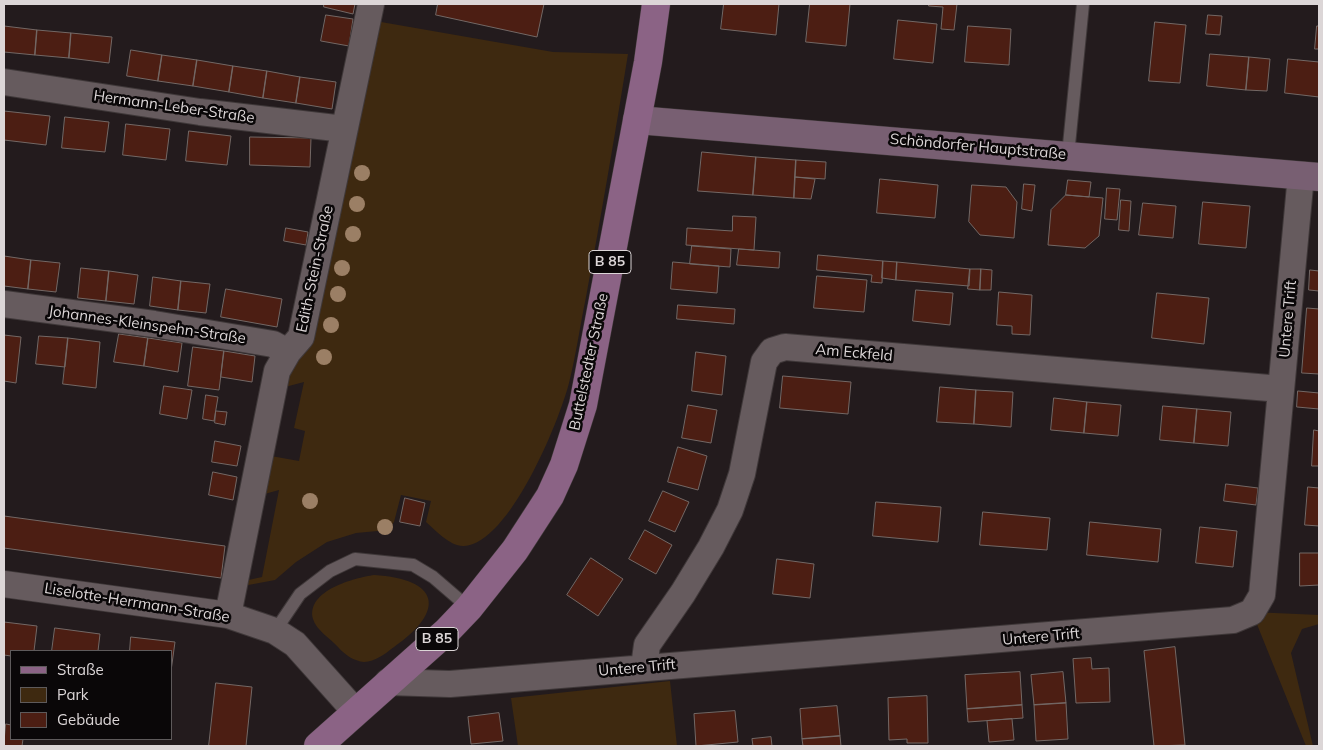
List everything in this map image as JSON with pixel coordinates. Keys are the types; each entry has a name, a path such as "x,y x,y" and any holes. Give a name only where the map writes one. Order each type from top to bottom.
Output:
{"main road":[{"name":"Buttelstedter Straße","path":"318,746 355,711 447,631 469,608 520,542 550,496 564,465 583,405 637,120 656,4"}],"street":[{"name":"Edith-Stein-Straße","path":"228,615 277,371 288,352 301,338 371,4"},
{"name":"Hermann-Leber-Straße","path":"4,82 200,112 344,129"},
{"name":"Schöndorfer Hauptstraße","path":"637,120 1068,154 1310,176"},
{"name":"Untere Trift","path":"388,682 450,684 1233,620 1252,612 1262,595 1281,389 1310,176"},
{"name":"Johannes-Kleinspehn-Straße","path":"4,304 154,324 273,344 288,352"},
{"name":"Am Eckfeld","path":"644,668 648,645 688,585 730,510 742,474 764,362 772,351 786,347 1281,389"},
{"name":"Liselotte-Herrmann-Straße","path":"4,584 228,615 275,631 295,644 355,711"}],"lane":[{"path":"1068,154 1083,4"},
{"path":"275,631 300,594 330,571 356,559 413,565 433,577 469,608"}],"green space":[{"path":"381,22 553,52 628,54 597,236 569,383 555,425 530,478 498,525 481,540 464,546 454,544 426,522 431,501 401,495 394,522 388,530 356,533 327,542 296,562 275,580 243,586 244,581 262,577 279,490 261,495 271,456 299,461 305,431 294,428 304,382 285,387 291,366 312,341"},
{"path":"374,575 396,578 412,583 423,590 428,599 428,609 422,621 411,633 380,657 364,662 347,655 320,631 313,619 313,609 317,600 334,587 355,579"},
{"path":"1252,612 1319,615 1319,624 1302,629 1291,653 1313,746 1306,746"},
{"path":"670,681 677,746 518,746 511,698"}],"building":[{"path":"324,4 355,4 353,14 324,7"},
{"path":"438,4 544,4 537,37 436,15"},
{"path":"724,4 779,4 776,35 721,29"},
{"path":"810,4 850,4 846,46 806,42"},
{"path":"929,4 957,4 954,30 941,29 943,7 929,6"},
{"path":"326,15 353,19 349,46 321,41"},
{"path":"1208,15 1222,16 1220,35 1206,34"},
{"path":"898,20 937,24 933,63 894,59"},
{"path":"1155,22 1186,25 1180,83 1149,81"},
{"path":"4,26 37,30 35,55 4,52"},
{"path":"968,26 1011,29 1009,65 965,62"},
{"path":"1317,26 1319,26 1319,49 1315,49"},
{"path":"37,30 71,33 69,58 35,55"},
{"path":"71,33 112,37 109,63 69,58"},
{"path":"131,50 162,55 158,81 127,76"},
{"path":"1210,54 1249,57 1246,90 1207,86"},
{"path":"162,55 197,60 193,86 158,81"},
{"path":"1249,57 1270,59 1267,91 1246,90"},
{"path":"1288,59 1319,62 1319,97 1285,93"},
{"path":"197,60 233,66 229,92 193,86"},
{"path":"233,66 267,71 263,98 229,92"},
{"path":"267,71 300,77 296,103 263,98"},
{"path":"300,77 336,82 332,109 296,103"},
{"path":"4,111 50,116 46,145 4,140"},
{"path":"65,117 109,122 105,152 62,148"},
{"path":"126,124 170,129 166,160 123,155"},
{"path":"189,131 231,136 227,165 186,161"},
{"path":"250,137 311,138 310,167 250,165"},
{"path":"702,152 756,157 753,195 698,191"},
{"path":"756,157 796,160 794,198 753,195"},
{"path":"796,160 826,162 825,179 795,177"},
{"path":"795,177 815,179 811,199 794,198"},
{"path":"880,179 938,185 935,218 877,213"},
{"path":"1068,180 1091,182 1089,197 1066,195"},
{"path":"1024,184 1035,185 1032,211 1022,209"},
{"path":"972,185 1006,187 1017,202 1014,238 980,235 969,222"},
{"path":"1107,188 1120,189 1117,220 1105,219"},
{"path":"1066,195 1103,198 1099,236 1085,248 1048,245 1051,210"},
{"path":"1121,200 1131,201 1129,231 1119,230"},
{"path":"1203,202 1250,206 1246,248 1199,244"},
{"path":"1143,203 1176,206 1173,238 1139,235"},
{"path":"733,216 756,217 754,250 686,245 687,228 732,231"},
{"path":"286,228 308,232 306,245 284,241"},
{"path":"692,246 731,249 730,267 690,264"},
{"path":"739,249 780,252 779,268 737,265"},
{"path":"818,255 883,261 882,283 871,282 872,275 817,270"},
{"path":"4,256 31,260 28,289 4,286"},
{"path":"31,260 60,263 56,292 28,289"},
{"path":"883,261 897,262 896,280 882,278"},
{"path":"673,262 719,266 717,293 671,289"},
{"path":"897,262 970,269 969,286 896,280"},
{"path":"81,268 109,271 106,301 78,298"},
{"path":"970,269 981,269 980,290 968,289"},
{"path":"981,269 992,270 991,290 980,290"},
{"path":"1310,270 1319,271 1319,291 1309,290"},
{"path":"109,271 138,275 134,304 106,301"},
{"path":"817,276 867,280 864,312 814,308"},
{"path":"153,277 181,281 178,310 150,306"},
{"path":"181,281 210,284 206,313 178,310"},
{"path":"226,289 282,299 277,327 221,317"},
{"path":"916,290 953,293 950,325 913,321"},
{"path":"999,292 1032,295 1030,335 1012,334 1012,326 997,325"},
{"path":"1157,293 1209,298 1204,344 1152,338"},
{"path":"678,305 735,309 734,324 677,319"},
{"path":"1307,308 1319,309 1319,374 1302,373"},
{"path":"119,334 148,338 144,366 114,362"},
{"path":"4,335 21,337 16,383 4,381"},
{"path":"39,336 68,338 65,367 36,364"},
{"path":"68,338 100,342 96,388 63,384"},
{"path":"148,338 182,343 178,372 144,366"},
{"path":"193,347 224,351 219,390 188,386"},
{"path":"224,351 255,356 252,382 221,377"},
{"path":"696,352 726,356 722,395 692,391"},
{"path":"783,376 851,382 848,414 780,408"},
{"path":"164,386 192,390 187,419 160,414"},
{"path":"940,387 976,390 974,424 937,422"},
{"path":"976,390 1013,392 1011,427 974,424"},
{"path":"1298,391 1319,393 1319,409 1297,407"},
{"path":"206,395 218,397 214,421 203,419"},
{"path":"1054,398 1087,402 1084,433 1051,430"},
{"path":"1087,402 1121,405 1118,436 1084,433"},
{"path":"688,405 717,410 711,443 682,438"},
{"path":"1163,406 1197,409 1194,443 1160,440"},
{"path":"1197,409 1231,412 1228,446 1194,443"},
{"path":"216,411 227,412 225,425 215,423"},
{"path":"1314,430 1319,431 1319,466 1312,466"},
{"path":"215,441 241,446 237,466 212,462"},
{"path":"678,447 707,456 698,490 668,482"},
{"path":"213,472 237,477 233,500 209,495"},
{"path":"1226,484 1258,488 1256,505 1224,501"},
{"path":"1308,487 1319,488 1319,526 1305,525"},
{"path":"663,491 689,502 675,532 649,521"},
{"path":"405,498 425,503 420,526 400,522"},
{"path":"876,502 941,507 938,542 873,536"},
{"path":"983,512 1050,518 1047,550 980,545"},
{"path":"4,516 225,546 221,578 4,548"},
{"path":"1090,522 1161,529 1158,562 1087,555"},
{"path":"1200,527 1237,531 1233,567 1196,563"},
{"path":"645,530 672,545 656,574 629,559"},
{"path":"1300,553 1319,553 1319,585 1300,586"},
{"path":"591,558 623,579 598,616 567,595"},
{"path":"777,559 814,564 810,598 773,594"},
{"path":"4,622 37,626 34,650 10,650 10,656 4,655"},
{"path":"55,628 100,634 98,650 52,650"},
{"path":"131,637 175,642 172,664 172,650 130,650"},
{"path":"1175,647 1185,745 1154,746 1144,651"},
{"path":"1091,658 1092,669 1109,668 1110,702 1076,703 1073,659"},
{"path":"1020,672 1022,705 967,709 965,675"},
{"path":"1063,672 1066,703 1034,705 1031,675"},
{"path":"216,683 252,687 246,746 209,746"},
{"path":"927,696 928,743 907,743 907,739 889,740 888,698"},
{"path":"1066,703 1068,739 1036,741 1034,705"},
{"path":"1022,705 1023,718 968,722 967,709"},
{"path":"837,706 840,736 802,739 800,709"},
{"path":"735,711 738,742 696,746 694,714"},
{"path":"499,713 503,741 471,744 468,717"},
{"path":"1012,719 1014,740 989,742 987,721"},
{"path":"6,724 10,725 10,740 23,740 22,746 4,746"},
{"path":"840,736 841,746 803,746 802,739"},
{"path":"771,737 772,746 753,746 752,739"}]}
